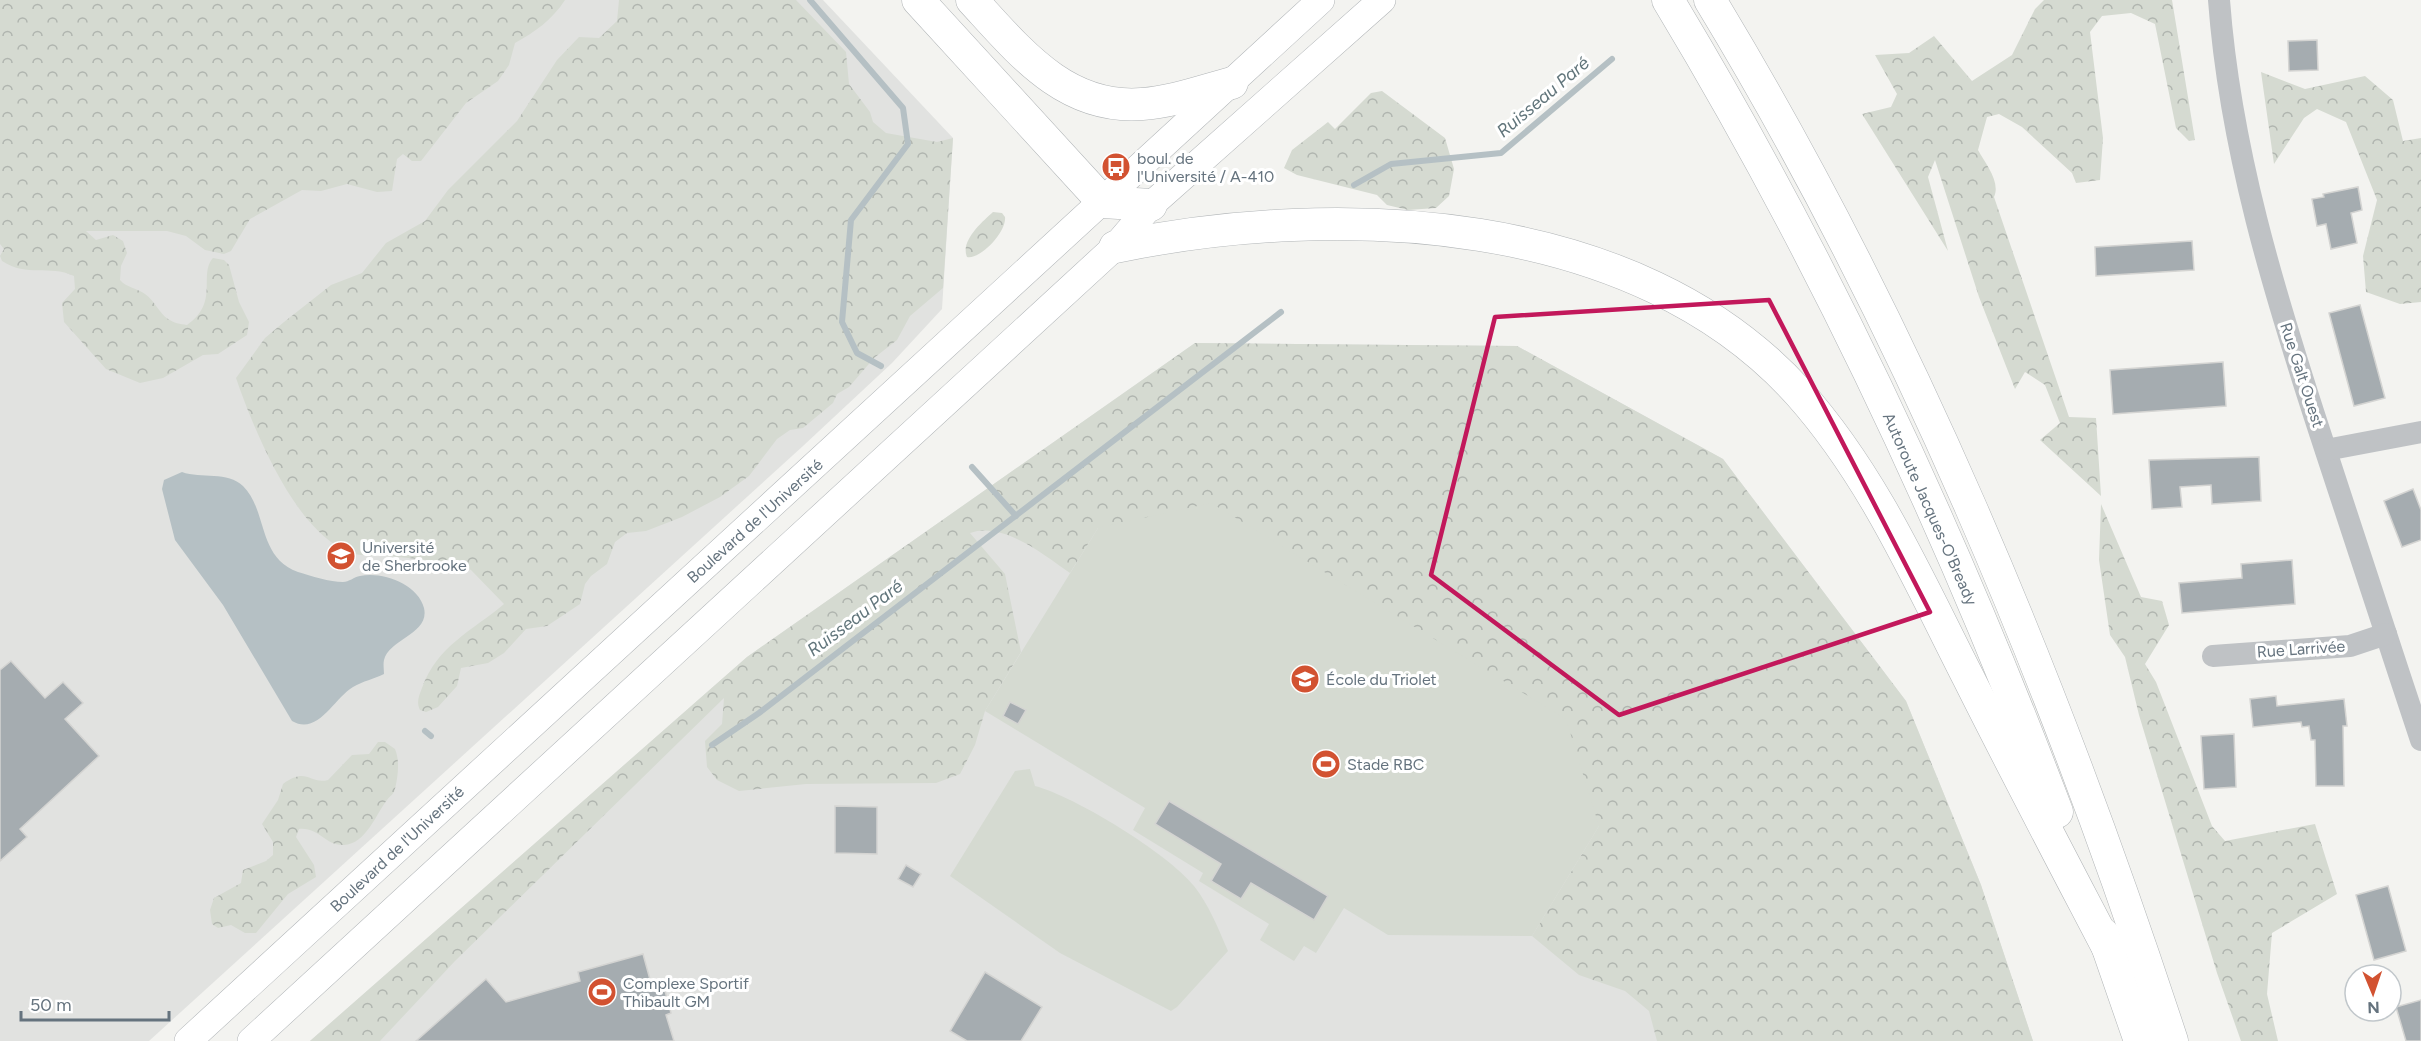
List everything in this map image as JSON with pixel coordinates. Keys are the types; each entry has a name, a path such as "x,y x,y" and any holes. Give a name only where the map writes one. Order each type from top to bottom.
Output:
{"highway":[{"path":"918,0 1103,202 1151,205"},
{"path":"972,0 1037,68 1068,88 1090,98 1122,104 1142,104 1232,83"},
{"name":"Autoroute Jacques-O'Bready","path":"1668,0 1784,207 1884,406 1993,652 2110,952 2140,1041"},
{"path":"1710,0 1867,288 1971,507 2084,784 2172,1041"},
{"path":"1115,247 1204,232 1292,226 1377,227 1472,235 1541,247 1606,265 1658,288 1727,329 1773,367 1800,395 1827,427 1862,478 1912,567 2110,952"}],"main road":[{"name":"Boulevard de l'Université","path":"188,1041 1322,0"},
{"path":"251,1041 1115,247 1151,205 1382,0"}],"street":[{"name":"Rue Galt Ouest","path":"2220,0 2224,53 2243,165 2288,333 2421,740"},
{"path":"2326,450 2421,432"},
{"name":"Rue Larrivée","path":"2213,656 2350,646 2386,634"}],"highlighted area":[{"path":"1769,300 1930,612 1619,715 1431,575 1495,317"}],"shaded area":[{"name":"Université de Sherbrooke","path":"0,0 823,0 953,138 942,309 892,363 803,446 149,1041 0,1041"},
{"name":"École du Triolet","path":"1195,343 1517,346 1723,459 1906,701 1981,885 2033,1041 310,1041 747,657"},
{"path":"182,472 230,478 243,486 251,496 269,545 276,556 285,565 298,572 343,582 360,576 378,576 398,581 415,592 424,608 424,617 415,630 387,653 384,674 353,687 318,720 310,724 292,721 223,605 175,540 162,489 164,480"}],"green space":[{"path":"0,0 565,0 543,25 515,43 509,65 498,81 466,103 421,161 412,161 403,154 397,159 392,191 377,192 347,184 321,191 302,190 250,219 231,251 224,254 205,250 186,236 167,231 86,231 96,240 113,235 123,241 127,253 121,266 120,280 145,294 165,316 179,324 187,325 203,307 206,298 207,272 213,258 224,260 229,265 239,302 249,322 247,335 218,354 203,355 163,378 140,383 106,369 64,322 62,303 75,289 74,276 55,271 21,269 2,261 0,256 4,249 0,244"},
{"path":"619,0 796,0 846,52 849,84 870,112 873,122 886,133 937,142 953,138 943,288 910,316 897,340 874,358 849,387 837,394 833,403 803,428 790,430 777,439 749,476 720,497 682,517 646,531 627,533 615,542 607,564 591,576 585,584 580,604 547,626 526,629 504,653 488,663 461,668 457,686 438,707 426,712 420,710 418,699 437,661 457,640 504,604 471,570 457,564 361,555 352,553 332,542 313,525 295,503 280,478 254,425 236,378 265,338 284,322 331,285 362,273 386,243 425,221 448,190 517,121 557,60 579,37 599,38 617,21"},
{"path":"2044,0 2172,0 2195,140 2189,141 2176,128 2155,24 2131,13 2102,16 2090,32 2103,138 2100,180 2076,183 2072,173 2022,127 1999,114 1987,117 1978,150 1994,179 1996,191 1994,197 2069,417 2096,418 2101,496 2040,440 2060,423 2045,385 2025,372 2015,389 1979,297 1935,160 1928,177 1948,251 1862,114 1891,107 1897,94 1875,55 1909,53 1934,36 1972,81 2012,55 2035,9"},
{"path":"2261,72 2305,89 2365,76 2393,100 2403,141 2421,138 2421,302 2400,304 2366,292 2363,256 2377,200 2346,122 2317,109 2304,118 2274,164"},
{"path":"1382,91 1445,138 1454,169 1449,196 1436,208 1408,210 1387,205 1377,195 1297,175 1284,168 1292,150 1328,122 1335,129 1371,93"},
{"path":"993,212 1002,213 1005,217 1005,223 998,237 979,254 967,257 969,238"},
{"path":"1195,343 1517,346 1723,459 1906,701 1981,885 2033,1041 1657,1041 1649,1011 1625,991 1579,975 1532,936 1599,826 1098,528 1070,573 1036,549 1009,536 983,531 970,533 1005,574 1021,652 985,711 975,745 960,774 936,783 806,784 739,791 717,780 707,767 705,741 722,724 724,698 455,961 380,1041 310,1041 747,657"},
{"name":"Stade RBC","path":"1211,503 1566,719 1599,826 1532,936 1388,935 1344,908 1316,953 1304,946 1294,961 1260,940 1269,924 1199,881 1203,873 1133,830 1145,808 985,711 1098,528"},
{"path":"2101,504 2141,597 2162,601 2169,625 2145,664 2156,682 2212,826 2225,841 2315,824 2337,894 2272,933 2267,994 2278,1041 2241,1041 2217,973 2139,715 2125,657 2110,635 2099,560"},
{"path":"378,742 385,742 395,749 398,764 397,779 394,792 364,834 352,843 337,845 312,831 299,829 296,837 314,865 316,877 288,894 256,933 245,933 231,925 218,928 212,924 210,910 214,898 241,883 243,870 266,861 273,855 273,842 262,824 278,800 283,784 298,776 328,780 352,755 369,754"},
{"path":"1030,769 1035,786 1073,801 1143,843 1182,873 1204,901 1228,951 1171,1011 1060,953 950,876 1015,771"}],"building":[{"path":"2317,40 2318,70 2289,71 2288,41"},
{"path":"2358,187 2362,210 2351,213 2357,243 2331,249 2326,224 2317,226 2312,199 2324,197 2323,194"},
{"path":"2192,241 2194,270 2096,276 2095,247"},
{"path":"2360,305 2385,398 2354,406 2329,313"},
{"path":"2223,362 2226,406 2113,414 2110,370"},
{"path":"2259,457 2261,501 2212,504 2211,485 2180,487 2182,507 2152,509 2149,460"},
{"path":"2413,489 2421,510 2421,540 2402,547 2384,501"},
{"path":"2292,560 2295,604 2182,613 2179,583 2242,578 2241,564"},
{"path":"11,661 45,698 63,682 83,703 65,719 99,756 20,829 27,837 0,861 0,670"},
{"path":"2276,696 2277,706 2344,699 2347,726 2343,726 2344,786 2316,786 2315,740 2311,740 2309,726 2302,727 2301,722 2253,727 2250,699"},
{"path":"1010,702 1026,710 1018,724 1003,716"},
{"path":"2234,734 2236,787 2204,789 2201,736"},
{"path":"1169,801 1328,896 1314,920 1251,883 1241,899 1211,881 1221,864 1155,824"},
{"path":"835,806 877,807 877,854 835,853"},
{"path":"906,865 921,874 913,887 898,879"},
{"path":"2388,886 2406,951 2374,960 2356,895"},
{"name":"Complexe Sportif Thibault GM","path":"643,954 651,983 662,980 671,1013 666,1015 674,1041 416,1041 486,979 506,1002 580,981 578,972"},
{"path":"985,972 1042,1007 1021,1041 967,1041 950,1031"},
{"path":"2421,1000 2421,1041 2406,1041 2401,1023 2403,1023 2403,1005"}],"waterway":[{"name":"Ruisseau Paré","path":"810,0 903,108 908,144 851,220 842,322 857,353 881,366"},
{"name":"Ruisseau Paré","path":"1354,185 1391,164 1501,153 1612,59"},
{"name":"Ruisseau Paré","path":"712,745 759,713 1281,312"},
{"name":"Ruisseau Paré","path":"972,467 1016,516"},
{"name":"Ruisseau Paré","path":"425,731 431,736"}],"place":[{"name":"boul. de l'Université / A-410","path":"1116,167"},
{"name":"Université de Sherbrooke","path":"341,556"},
{"name":"École du Triolet","path":"1305,679"},
{"name":"Stade RBC","path":"1326,764"},
{"name":"Complexe Sportif Thibault GM","path":"602,992"}]}
